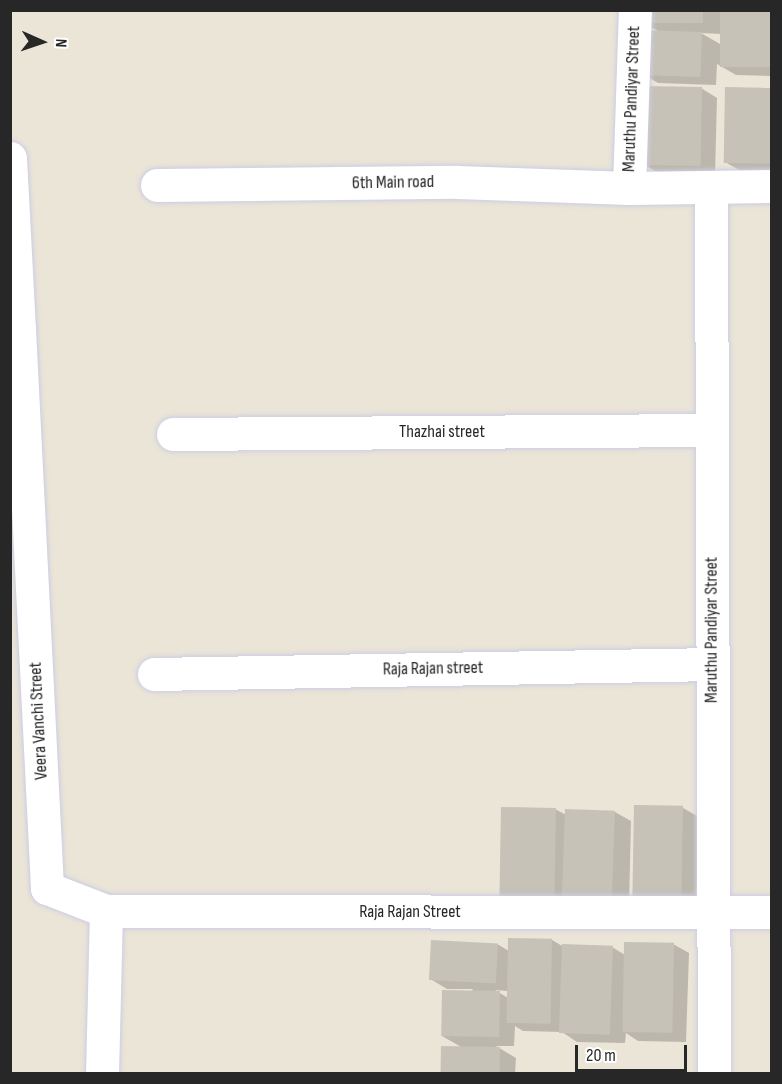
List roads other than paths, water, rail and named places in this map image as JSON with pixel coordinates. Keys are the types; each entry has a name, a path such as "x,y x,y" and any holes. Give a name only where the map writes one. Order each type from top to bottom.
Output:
{"street":[{"name":"Maruthu Pandiyar Street","path":"629,188 635,10"},
{"path":"10,158 15,329"},
{"name":"6th Main road","path":"157,185 457,182 629,188"},
{"path":"629,188 771,186"},
{"name":"Maruthu Pandiyar Street","path":"711,187 714,1074"},
{"name":"Veera Vanchi Street","path":"15,329 47,888 106,911"},
{"name":"Thazhai street","path":"173,434 712,430"},
{"name":"Raja Rajan street","path":"154,674 712,664"},
{"path":"102,1074 106,911"},
{"name":"Raja Rajan Street","path":"106,911 771,912"}]}
